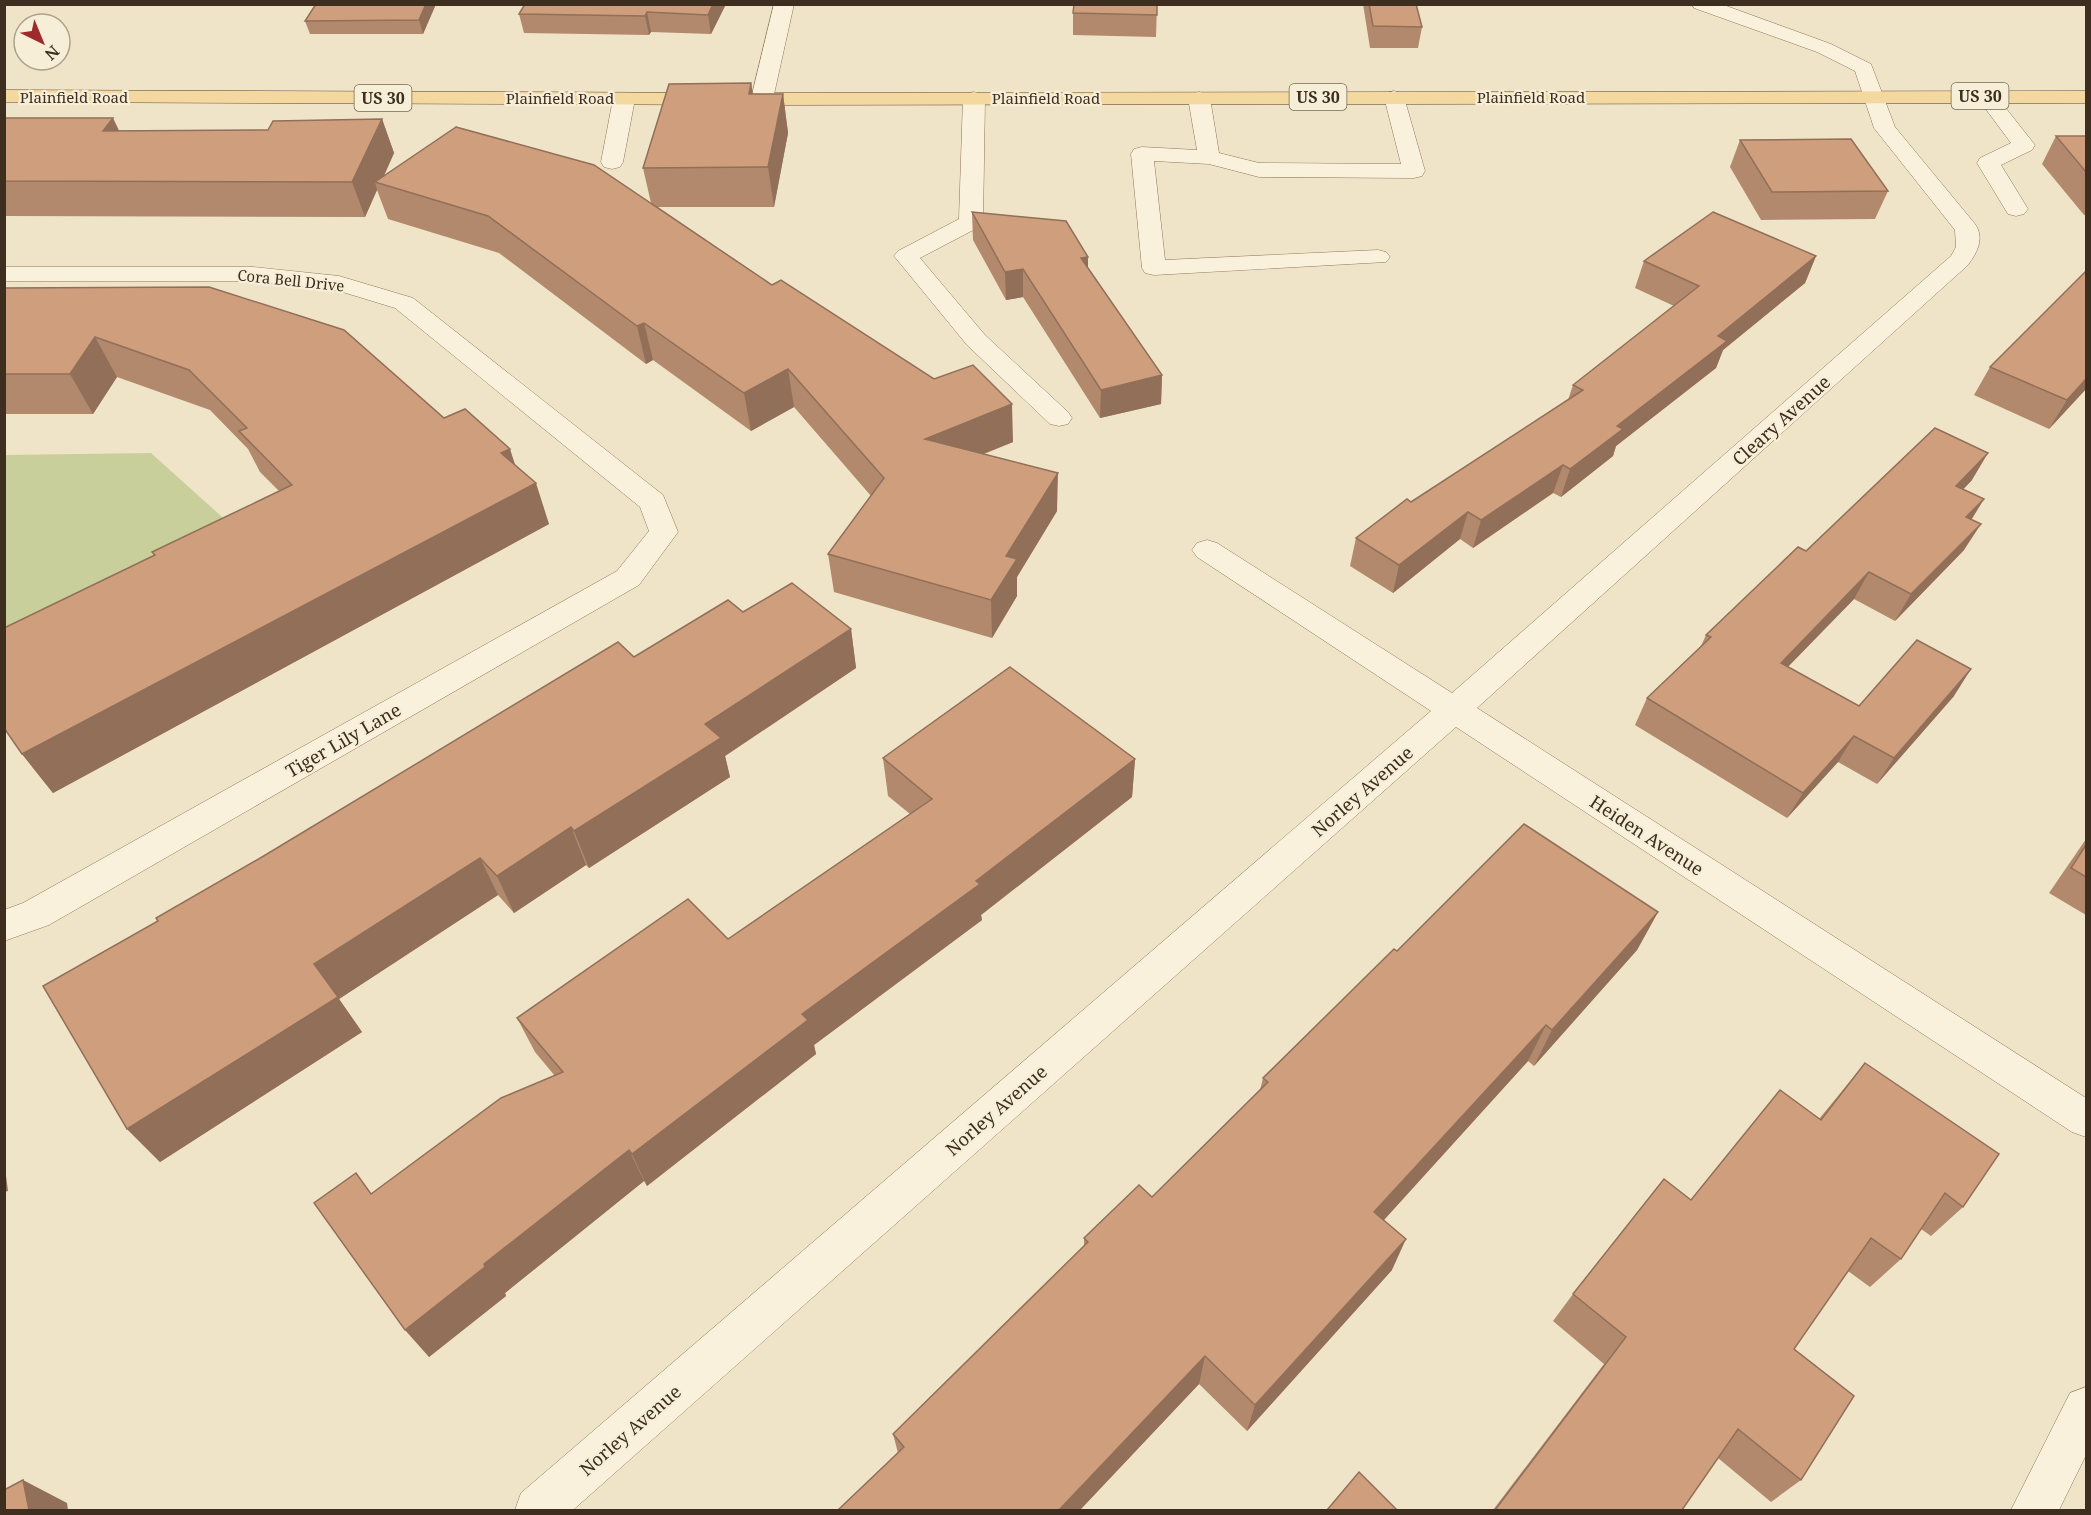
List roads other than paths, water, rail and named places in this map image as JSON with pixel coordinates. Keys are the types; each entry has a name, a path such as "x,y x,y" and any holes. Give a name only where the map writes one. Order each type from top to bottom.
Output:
{"main road":[{"name":"Plainfield Road","path":"4,96 624,99 2086,97"}],"street":[{"path":"762,99 784,4"},
{"name":"Cleary Avenue","path":"1454,710 1960,260 1968,247 1967,230 1885,128 1864,68 1824,48 1701,4"},
{"path":"1986,96 2024,145 1988,163 2016,209"},
{"path":"1378,257 1154,268 1142,154 1209,157 1259,170 1414,171 1394,97"},
{"path":"974,98 971,222 906,256 976,340 1059,418"},
{"path":"1199,98 1209,157"},
{"path":"612,162 624,99"},
{"name":"Cora Bell Drive","path":"4,274 253,274 339,283 404,303 653,502 664,532"},
{"name":"Tiger Lily Lane","path":"4,926 36,914 628,578 664,532"},
{"name":"Heiden Avenue","path":"1207,550 2086,1119"},
{"name":"Norley Avenue","path":"538,1510 1454,710"},
{"path":"2034,1510 2086,1408"}]}
